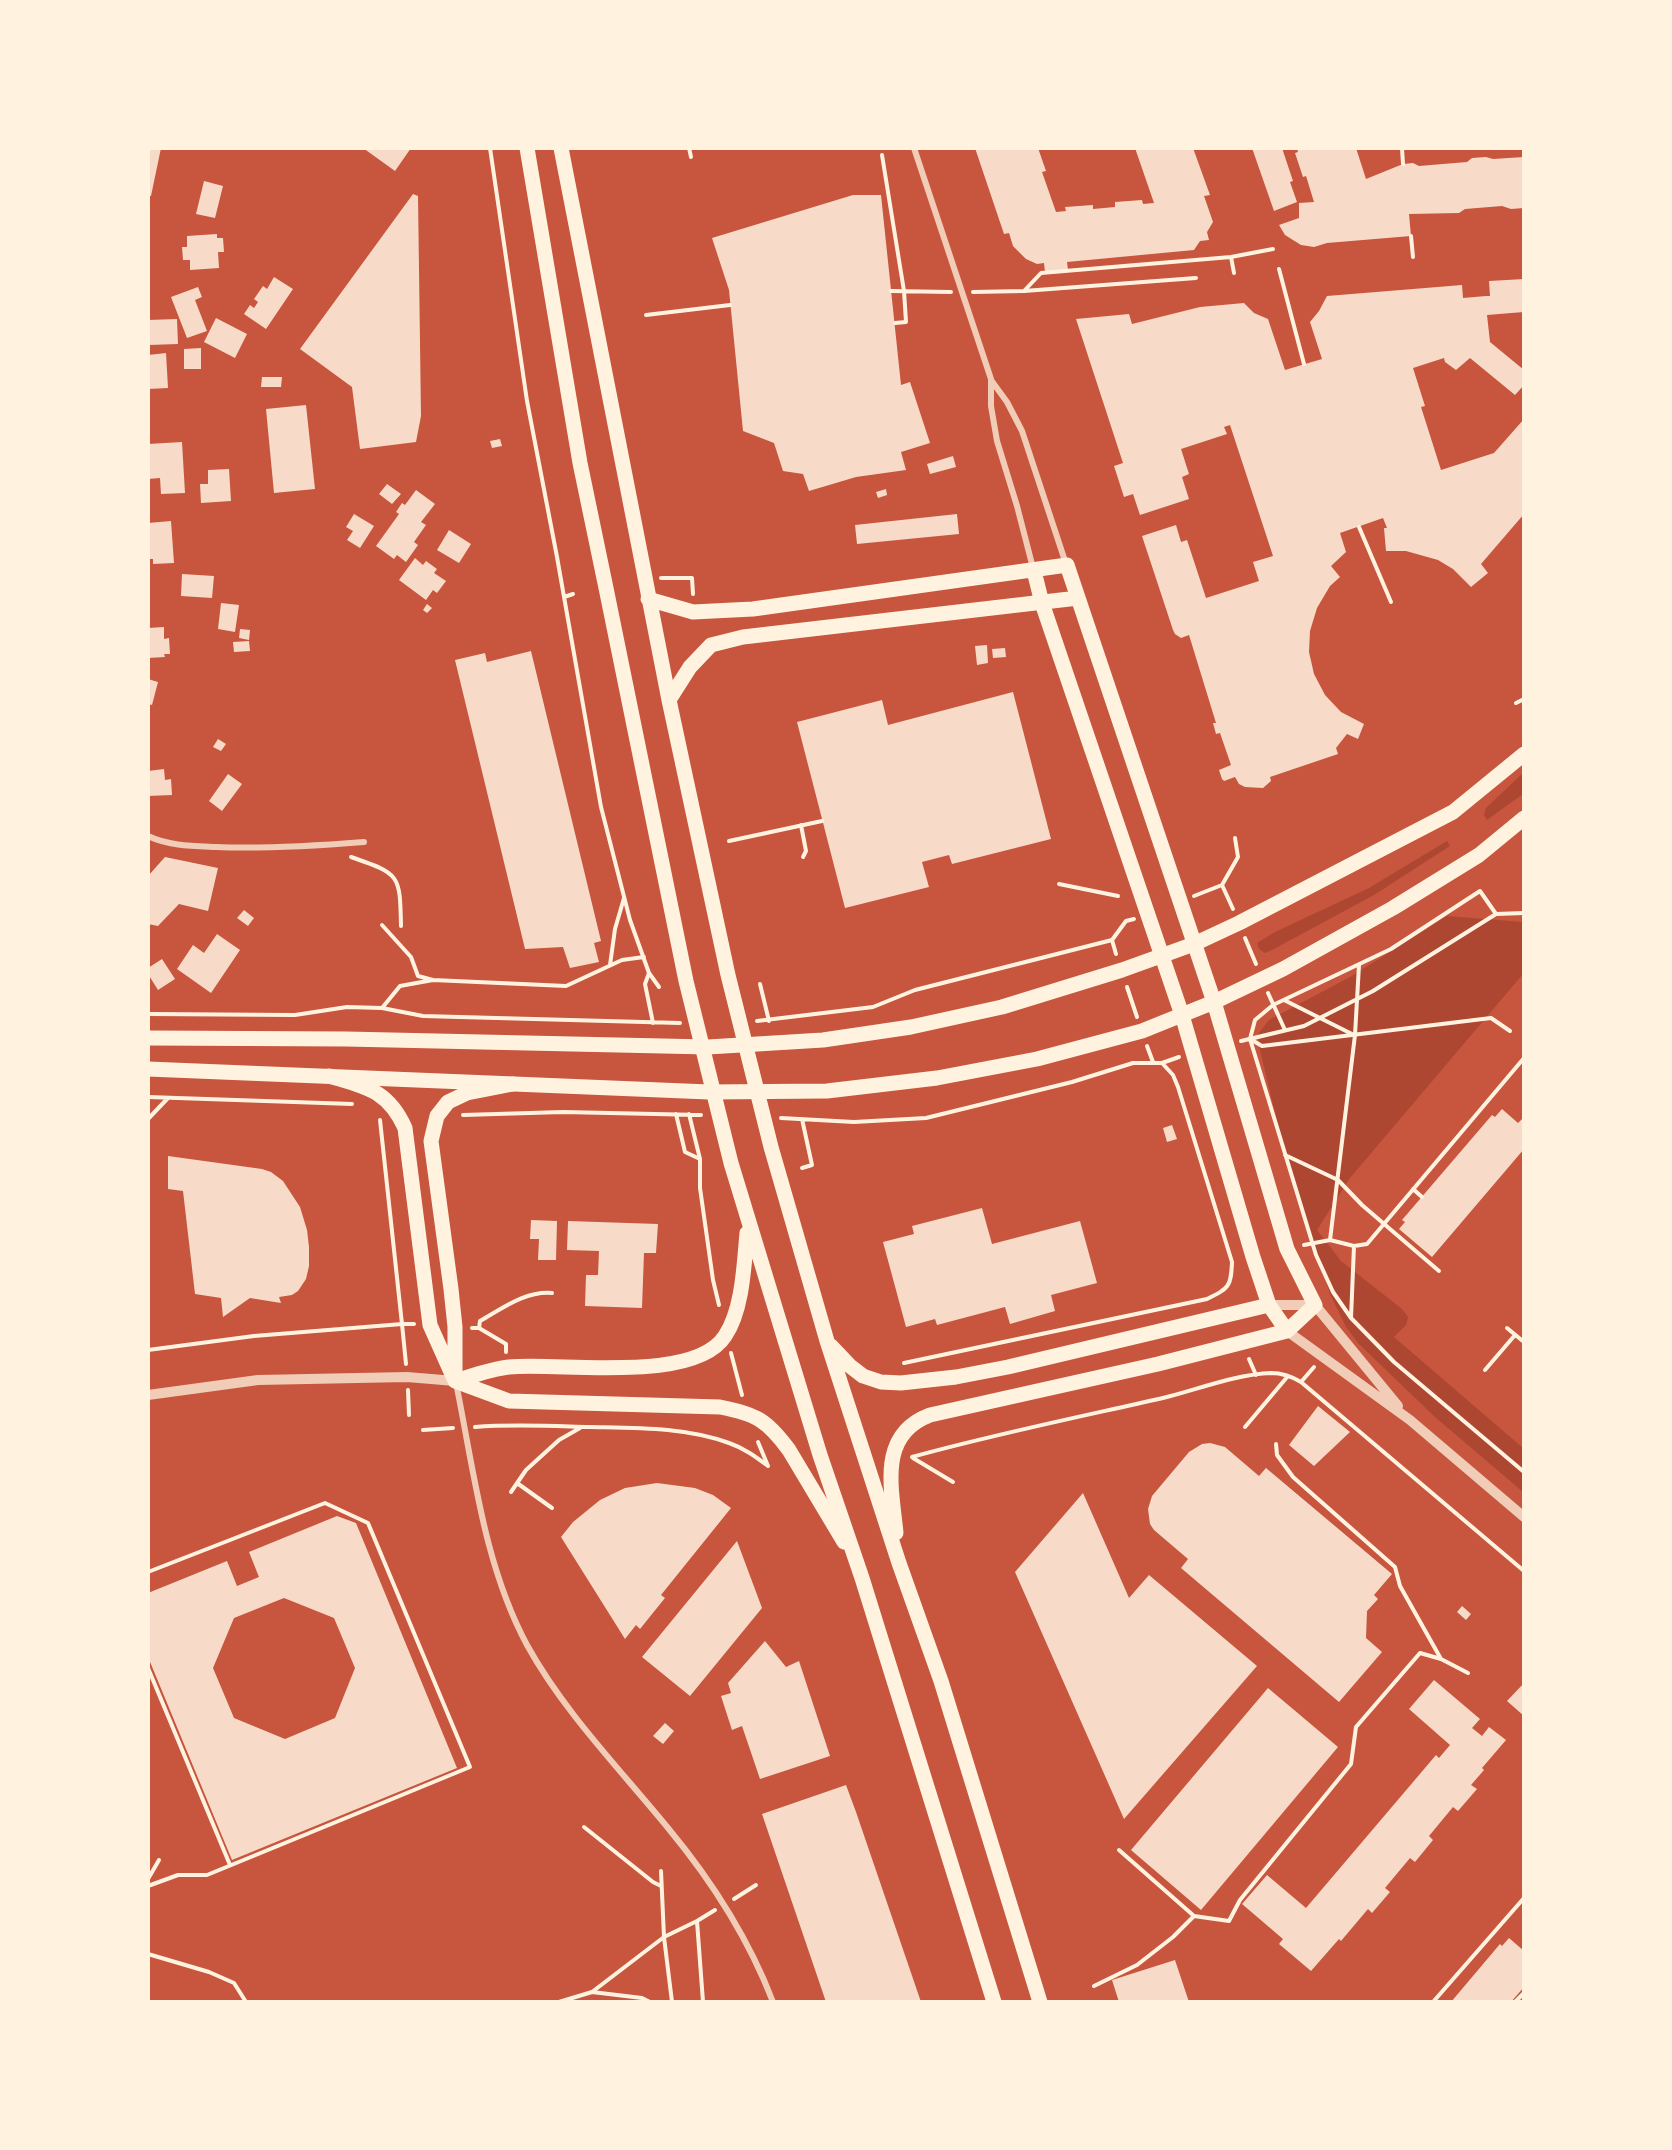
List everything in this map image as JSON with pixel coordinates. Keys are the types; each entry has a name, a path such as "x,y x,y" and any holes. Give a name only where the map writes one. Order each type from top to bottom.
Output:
{"main road":[{"path":"527,148 580,463 686,981 729,1154 748,1224 820,1455 857,1563 994,2001"},
{"path":"561,148 669,700 728,975 771,1147 828,1341 899,1563 941,1681 1040,2001"},
{"path":"648,599 693,612 719,612 1066,565 1214,1002 1287,1249 1315,1305 1287,1331 1158,1364 930,1415 915,1421 902,1433 895,1447 892,1462 891,1482 899,1563"},
{"path":"1034,571 1042,603 1182,1015 1253,1257 1269,1305 1287,1331"},
{"path":"669,700 690,666 711,645 742,637 1002,605 1078,598"},
{"path":"148,1038 708,1047 823,1040 910,1027 1002,1007 1122,970 1194,944 1454,812 1524,754"},
{"path":"148,1069 709,1092 826,1091 937,1078 1037,1059 1142,1031 1214,1002 1263,980 1403,902 1479,855 1524,818"},
{"path":"329,1076 366,1087 389,1101 399,1113 405,1128 430,1325 455,1381 509,1401 720,1407 747,1412 765,1422 789,1450 857,1563"},
{"path":"455,1381 455,1327 431,1141 437,1116 448,1101 467,1093 513,1084"},
{"path":"455,1381 507,1367 662,1366 706,1353 726,1334 741,1288 748,1224"},
{"path":"828,1341 838,1354 863,1376 881,1382 901,1383 956,1377 1008,1367 1269,1305"}],"street":[{"path":"914,148 991,379 1007,402 1022,431 1066,565"},
{"path":"991,379 991,406 997,441 1034,571"},
{"path":"148,836 180,845 262,849 364,842"},
{"path":"1269,1305 1315,1305 1410,1419"},
{"path":"1287,1331 1410,1419 1524,1518"},
{"path":"148,1395 258,1380 407,1377 455,1381 488,1540 501,1585 526,1643 562,1699 669,1829 724,1904 744,1937 773,2001"}],"path":[{"path":"490,148 528,402 601,807 630,920 649,973 659,987"},
{"path":"689,148 691,157"},
{"path":"1402,148 1403,164"},
{"path":"882,155 904,291 906,322 895,323"},
{"path":"1411,236 1413,257"},
{"path":"1024,291 1041,273 1231,257 1273,249"},
{"path":"1231,257 1234,273"},
{"path":"1279,269 1304,364"},
{"path":"891,291 1024,291 1196,278"},
{"path":"646,315 730,305"},
{"path":"1359,527 1390,602"},
{"path":"660,578 692,578 693,602"},
{"path":"564,597 573,594"},
{"path":"1516,703 1524,699"},
{"path":"729,841 822,821"},
{"path":"801,825 806,851 803,857"},
{"path":"1235,838 1238,857 1222,885 1285,1030"},
{"path":"318,846 382,868 394,878 400,888 401,926"},
{"path":"1059,885 1118,896"},
{"path":"1496,914 1480,891 1390,949 1273,1005 1255,1020 1250,1039 1312,1243 1333,1292 1351,1318 1394,1362 1524,1472"},
{"path":"610,965 615,929 624,897"},
{"path":"1250,1039 1304,1026 1373,991 1496,914 1524,913"},
{"path":"745,1021 769,1021 873,1007 915,990 1112,940 1126,921"},
{"path":"382,925 411,957 418,976 433,980 566,986 622,960 644,957"},
{"path":"1112,940 1153,1062"},
{"path":"1330,1239 1355,1035 1359,965"},
{"path":"649,973 645,984 653,1023"},
{"path":"382,1008 400,986 433,980"},
{"path":"760,984 769,1021"},
{"path":"1284,1000 1355,1035"},
{"path":"148,1014 295,1015 347,1006 382,1008 423,1016 687,1023"},
{"path":"1250,1039 1262,1046 1491,1018 1510,1031"},
{"path":"1312,1243 1330,1239 1354,1246 1367,1244 1524,1058"},
{"path":"896,1365 1207,1299 1222,1291 1231,1282 1232,1262 1178,1087 1173,1075 1162,1063"},
{"path":"148,1097 350,1103 360,1107"},
{"path":"148,1119 169,1098"},
{"path":"509,1401 508,1425 644,1428 694,1433 746,1450 768,1466 751,1427 713,1280 700,1188 700,1159 687,1104"},
{"path":"380,1114 402,1324"},
{"path":"675,1114 685,1152 700,1159"},
{"path":"802,1119 812,1165 802,1168"},
{"path":"1285,1155 1338,1180 1384,1224 1439,1271"},
{"path":"1413,1189 1422,1197"},
{"path":"1351,1318 1354,1246"},
{"path":"479,1328 480,1321 518,1299 538,1292 552,1293"},
{"path":"148,1350 254,1336 402,1324 430,1325"},
{"path":"455,1327 479,1328 506,1344 507,1367"},
{"path":"1507,1328 1524,1342"},
{"path":"1485,1370 1515,1335"},
{"path":"953,1482 912,1457 981,1438 1256,1375 1272,1373 1289,1375 1301,1382 1524,1571"},
{"path":"1245,1428 1289,1375"},
{"path":"511,1492 534,1462 559,1440 581,1427"},
{"path":"1276,1444 1277,1455 1293,1477 1395,1567 1400,1586 1442,1659"},
{"path":"517,1483 552,1508"},
{"path":"148,1572 325,1503 368,1523 470,1767 207,1875 178,1875 148,1886"},
{"path":"1119,1850 1194,1916 1229,1921 1240,1900 1351,1764 1356,1726 1420,1653 1442,1659 1468,1673"},
{"path":"148,1668 230,1865"},
{"path":"584,1827 661,1886"},
{"path":"148,1879 159,1860"},
{"path":"660,1871 664,1937 672,2001"},
{"path":"1433,2001 1524,1898"},
{"path":"1094,1986 1137,1965 1173,1937 1194,1916"},
{"path":"592,1992 664,1937 697,1922 703,2001"},
{"path":"148,1954 209,1972 234,1983 246,2001"},
{"path":"559,2001 592,1992 650,2001"},
{"path":"1515,2001 1524,1993"}],"shaded area":[{"path":"1523,773 1523,794 1487,820 1484,815 1486,808"},
{"path":"1447,841 1450,846 1374,895 1272,950 1265,953 1259,949 1257,943 1275,932 1369,888"},
{"path":"1447,916 1523,922 1523,974 1350,1178 1317,1230 1341,1261 1402,1309 1408,1317 1406,1325 1394,1337 1523,1448 1523,1492 1435,1417 1359,1344 1346,1327 1330,1294 1285,1155 1260,1050 1258,1034 1269,1020 1350,977"}],"building":[{"path":"148,148 161,148 151,196 148,196"},
{"path":"363,148 411,148 395,171"},
{"path":"975,148 1038,148 1046,171 1042,172 1056,212 1066,211 1065,207 1093,205 1093,209 1115,207 1115,202 1142,200 1143,204 1154,203 1135,148 1193,148 1210,195 1204,196 1213,222 1207,232 1209,240 1200,241 1194,250 1067,262 1068,270 1045,272 1044,263 1037,264 1026,259 1013,246 1009,233 1004,234"},
{"path":"1252,148 1282,148 1297,202 1274,211"},
{"path":"1297,148 1356,148 1366,179 1403,164 1413,163 1419,166 1467,162 1472,158 1524,157 1524,208 1511,209 1502,206 1465,209 1459,213 1409,214 1411,236 1327,243 1314,247 1301,245 1285,235 1279,225 1299,218 1299,203 1314,202 1306,176 1303,177 1295,153 1298,152"},
{"path":"204,181 223,186 215,218 196,214"},
{"path":"413,194 418,196 421,416 416,442 360,449 352,387 300,349"},
{"path":"853,195 881,195 901,385 910,382 930,443 901,452 906,470 856,477 809,491 803,474 783,471 774,443 743,431 729,290 712,238"},
{"path":"217,234 217,238 223,238 224,252 218,252 219,268 190,270 190,260 183,260 182,247 187,247 187,236"},
{"path":"274,277 293,289 266,329 244,314 250,305 254,308 258,302 254,299 263,286 267,289"},
{"path":"1524,279 1524,312 1487,315 1490,342 1524,370 1524,385 1515,395 1470,358 1456,370 1445,362 1444,358 1413,368 1425,406 1421,407 1441,470 1494,453 1524,419 1524,514 1481,564 1488,573 1471,587 1453,569 1438,560 1406,551 1386,551 1384,528 1387,528 1383,518 1340,533 1346,552 1331,566 1340,577 1330,586 1317,608 1310,631 1309,652 1314,674 1325,695 1341,712 1364,724 1358,739 1347,734 1336,748 1338,754 1270,777 1271,781 1263,788 1245,787 1239,784 1235,777 1224,781 1219,770 1231,765 1220,733 1216,734 1213,723 1216,723 1189,635 1181,638 1173,630 1142,536 1176,525 1181,542 1187,540 1206,598 1259,581 1253,562 1273,556 1230,425 1224,427 1227,434 1181,449 1189,474 1182,477 1189,499 1140,515 1133,494 1124,497 1114,466 1123,463 1076,319 1129,314 1132,324 1200,307 1244,303 1254,313 1268,319 1285,370 1322,359 1310,322 1327,296 1462,285 1463,298 1490,296 1489,281"},
{"path":"198,287 202,297 195,300 207,331 187,338 171,297"},
{"path":"216,318 247,334 235,358 204,342"},
{"path":"177,319 178,344 149,345 148,320"},
{"path":"201,348 201,369 184,369 184,349"},
{"path":"166,353 168,388 148,389 148,355"},
{"path":"262,377 282,377 281,387 261,387"},
{"path":"306,405 315,489 274,493 266,409"},
{"path":"500,439 502,446 492,448 490,441"},
{"path":"182,442 185,493 161,494 160,478 148,479 148,444"},
{"path":"953,456 956,467 930,474 927,464"},
{"path":"229,469 231,501 201,503 200,484 208,484 208,470"},
{"path":"387,484 401,494 392,504 379,494"},
{"path":"886,489 887,495 878,498 876,492"},
{"path":"416,490 435,504 421,522 426,525 414,542 418,545 406,562 397,555 394,559 376,546 399,514 396,512 402,503 405,505"},
{"path":"354,514 374,526 360,548 347,540 353,531 346,527"},
{"path":"957,514 959,534 857,544 855,525"},
{"path":"171,521 174,563 153,564 153,559 148,559 148,523"},
{"path":"449,530 471,544 459,563 437,550"},
{"path":"415,558 423,565 426,561 437,569 434,573 446,581 437,593 433,590 426,600 399,580"},
{"path":"182,574 214,576 212,598 181,596"},
{"path":"221,603 239,605 235,632 218,629"},
{"path":"427,604 432,608 427,613 423,610"},
{"path":"164,627 164,639 169,638 170,654 164,654 165,657 148,658 148,628"},
{"path":"240,629 250,630 249,640 239,638"},
{"path":"249,641 250,651 234,652 233,642"},
{"path":"987,645 988,663 977,665 975,646"},
{"path":"1005,648 1006,657 993,658 992,649"},
{"path":"531,651 601,941 594,943 599,962 570,968 563,947 525,949 455,660 485,653 487,662"},
{"path":"148,679 158,682 152,705 148,704"},
{"path":"1013,692 1051,839 952,864 949,855 922,862 929,887 845,908 797,722 882,700 888,725"},
{"path":"218,739 226,744 221,751 213,747"},
{"path":"164,769 165,780 171,779 172,795 148,796 148,771"},
{"path":"228,774 242,784 222,811 209,801"},
{"path":"165,857 218,868 208,911 179,904 158,926 148,924 148,876"},
{"path":"244,910 254,918 248,926 237,918"},
{"path":"217,934 240,950 211,993 177,969 193,945 204,953"},
{"path":"162,959 175,979 158,990 148,974 148,968"},
{"path":"1502,1109 1518,1123 1524,1117 1524,1149 1432,1257 1399,1229 1405,1222 1402,1220 1492,1115 1495,1117"},
{"path":"1172,1125 1177,1139 1167,1142 1163,1128"},
{"path":"168,1156 262,1169 271,1172 283,1181 300,1207 307,1230 309,1266 306,1279 298,1291 292,1295 279,1297 281,1303 250,1298 223,1317 221,1298 195,1294 183,1191 168,1189"},
{"path":"982,1208 992,1244 1080,1221 1097,1283 1051,1295 1055,1311 1010,1324 1005,1307 937,1325 935,1319 906,1327 883,1242 914,1234 912,1226"},
{"path":"531,1220 557,1221 556,1260 538,1260 539,1239 530,1239"},
{"path":"568,1221 658,1224 656,1253 644,1253 642,1308 585,1306 586,1275 598,1275 599,1251 567,1250"},
{"path":"1318,1406 1350,1432 1314,1466 1289,1445"},
{"path":"1210,1443 1225,1447 1259,1476 1266,1468 1392,1574 1374,1595 1378,1599 1367,1611 1366,1638 1382,1652 1339,1702 1181,1568 1188,1559 1150,1524 1148,1509 1152,1496 1189,1452 1202,1444"},
{"path":"657,1483 695,1488 713,1495 731,1508 661,1595 665,1598 640,1629 636,1625 625,1639 561,1537 573,1522 600,1500 625,1488"},
{"path":"1083,1493 1129,1598 1149,1575 1257,1666 1124,1819 1015,1572"},
{"path":"337,1516 356,1523 457,1768 232,1860 148,1657 148,1593 227,1561 237,1586 259,1577 249,1552","holes":["284,1598 334,1618 355,1668 335,1718 285,1739 234,1718 213,1668 234,1618"]},
{"path":"737,1541 762,1608 690,1696 642,1657"},
{"path":"1462,1606 1471,1614 1466,1620 1457,1612"},
{"path":"765,1641 786,1667 799,1661 830,1756 760,1779 742,1726 732,1730 721,1696 731,1693 728,1683"},
{"path":"1434,1680 1480,1719 1472,1728 1482,1736 1489,1727 1506,1740 1471,1785 1477,1789 1458,1811 1453,1807 1429,1836 1433,1840 1415,1862 1410,1858 1385,1888 1390,1892 1372,1913 1368,1909 1311,1971 1279,1944 1283,1939 1242,1904 1267,1875 1306,1908 1436,1755 1439,1758 1450,1745 1409,1709"},
{"path":"1524,1683 1524,1716 1507,1701"},
{"path":"1268,1688 1338,1747 1201,1910 1131,1850"},
{"path":"665,1723 674,1731 663,1744 653,1736"},
{"path":"846,1785 921,2002 826,2002 762,1814"},
{"path":"1509,1938 1524,1951 1524,1987 1511,2002 1451,2002 1500,1944 1502,1946"},
{"path":"1175,1960 1189,2002 1119,2002 1112,1980"}]}
